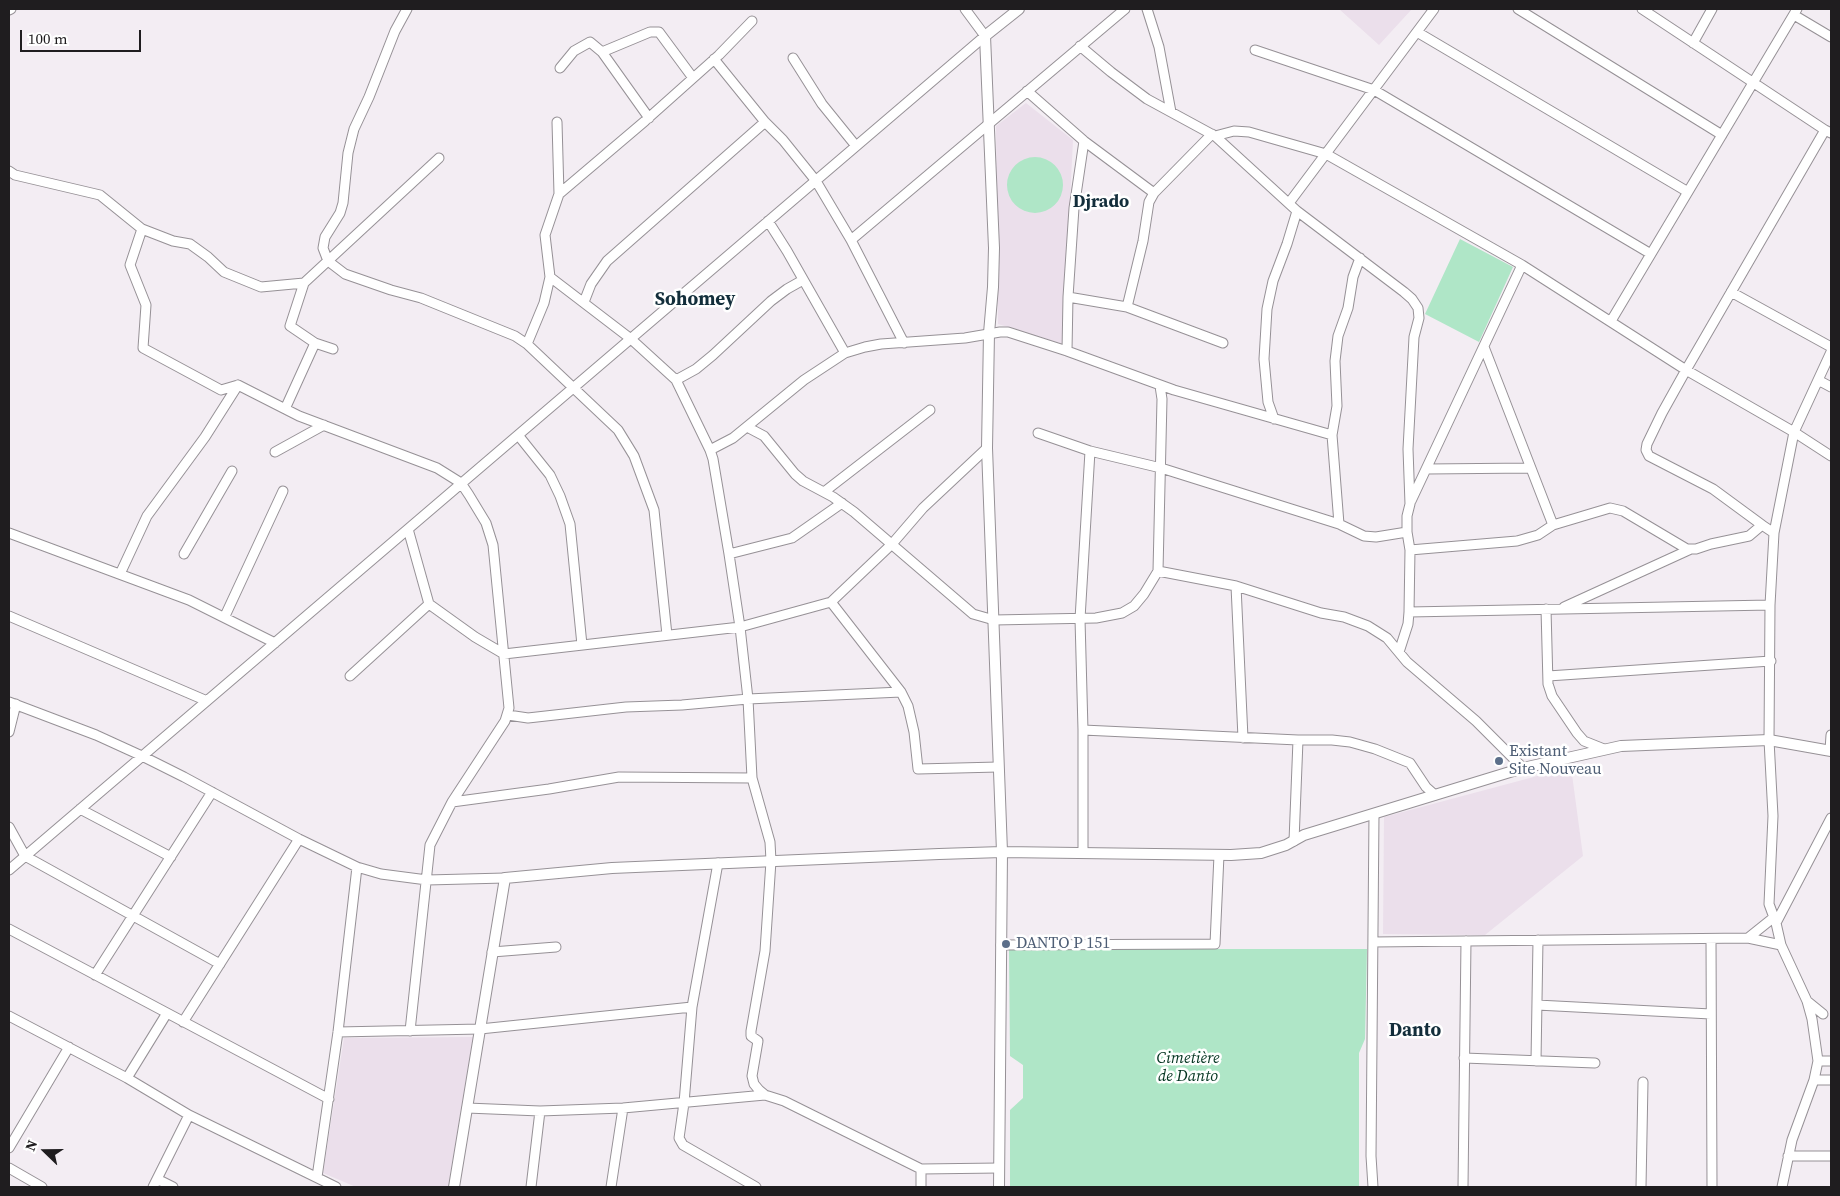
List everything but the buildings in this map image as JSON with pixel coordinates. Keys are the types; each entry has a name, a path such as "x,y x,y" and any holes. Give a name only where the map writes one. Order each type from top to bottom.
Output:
{"street":[{"path":"407,9 395,31 354,129 348,153 344,203 325,237 323,248 328,261 345,274 448,308 515,336 527,344 618,430 626,440 634,456 654,510 667,635"},
{"path":"965,9 985,36 994,248 989,333 987,448 1002,852 999,1187"},
{"path":"9,870 985,36 1020,9"},
{"path":"851,240 1125,9"},
{"path":"1147,9 1159,48 1171,112"},
{"path":"1289,203 1434,9"},
{"path":"1518,9 1722,135"},
{"path":"1642,9 1828,132 1686,370 1662,413 1646,450 1649,456 1713,489 1774,533"},
{"path":"1693,43 1712,9"},
{"path":"1611,321 1796,12 1831,37"},
{"path":"559,194 649,118 714,59 752,21"},
{"path":"602,52 650,32 660,32 693,78"},
{"path":"1417,32 1688,192"},
{"path":"560,68 574,51 590,42 602,52 649,118"},
{"path":"1080,46 1130,87 1214,135 1296,211 1412,299 1418,308 1419,318 1414,337 1408,449 1410,504"},
{"path":"1255,50 1374,90 1651,254"},
{"path":"793,58 822,104 856,146"},
{"path":"714,59 816,181 851,240 904,343"},
{"path":"1027,91 1084,141 1154,192"},
{"path":"527,344 544,303 550,277 545,235 559,194 558,122"},
{"path":"584,302 591,284 607,261 765,122"},
{"path":"1127,306 1143,241 1149,202 1154,192 1214,135 1234,131 1249,132 1326,154 1522,265 1686,370 1794,432 1831,456"},
{"path":"1067,351 1068,297 1074,208 1084,141"},
{"path":"333,349 315,343 290,326 304,283 439,158"},
{"path":"9,171 15,175 100,196 142,229 173,241 190,244 224,272 261,287 304,283"},
{"path":"1274,419 1268,402 1264,359 1267,309 1272,281 1287,244 1296,211"},
{"path":"768,222 787,251 845,353"},
{"path":"142,229 130,265 146,306 143,348 221,390 238,385 285,409 437,468 462,483 490,532 493,544 504,654 508,715 452,802 430,845 410,1031"},
{"path":"1339,524 1332,435 1337,406 1335,361 1338,336 1348,308 1353,277 1360,258"},
{"path":"1399,652 1408,624 1409,612 1410,550 1407,516 1410,504 1522,265"},
{"path":"550,277 631,339 676,380 710,450 740,627 748,699 752,778 770,842 771,861 765,951 751,1030 751,1036 758,1041 752,1076 754,1084 766,1095 784,1101 921,1169 999,1168"},
{"path":"676,380 713,355 779,295 803,280"},
{"path":"1731,292 1831,347"},
{"path":"1068,297 1127,306 1223,343"},
{"path":"710,450 729,440 804,380 845,353 865,347 1008,332 1067,351 1160,386 1332,435"},
{"path":"285,409 315,343"},
{"path":"1484,347 1553,525"},
{"path":"1782,1187 1792,1140 1814,1080 1818,1061 1812,1019 1807,1001 1781,945 1769,904 1773,816 1768,740 1771,661 1770,605 1774,533 1794,432 1831,352"},
{"path":"1818,380 1831,387"},
{"path":"120,574 147,516 205,437 238,385"},
{"path":"747,427 764,436 803,481 842,503 968,610 980,617 994,620 1080,619 1115,615 1128,610 1144,594 1158,571 1162,399 1160,386"},
{"path":"1162,399 1174,390"},
{"path":"1259,415 1268,402"},
{"path":"824,492 930,410"},
{"path":"761,414 764,436"},
{"path":"275,452 324,425"},
{"path":"1038,432 1090,451 1161,468 1339,524 1364,536 1376,537 1407,532"},
{"path":"518,435 550,475 570,524 582,645"},
{"path":"408,529 429,604 475,637 504,654 740,627 831,602 892,544 923,508 987,448"},
{"path":"1083,853 1083,730 1080,619 1090,451"},
{"path":"1426,469 1531,468"},
{"path":"184,554 232,470"},
{"path":"225,616 283,491"},
{"path":"729,554 792,538 842,503"},
{"path":"1410,550 1517,541 1538,535 1553,525 1610,508 1617,509 1637,519 1687,549 1691,549"},
{"path":"1559,609 1691,549 1749,536 1762,525"},
{"path":"9,533 189,600 225,616 275,643"},
{"path":"1158,571 1236,586 1321,613 1344,617 1368,626 1387,638 1407,662 1476,721 1523,768"},
{"path":"1236,586 1243,738"},
{"path":"831,602 901,692 912,717 918,769 998,767"},
{"path":"350,676 429,604"},
{"path":"1409,612 1770,605"},
{"path":"1546,610 1548,684 1552,696 1584,741 1604,750"},
{"path":"9,616 206,701"},
{"path":"1548,676 1771,661"},
{"path":"508,715 528,718 600,709 682,705 748,699 901,692"},
{"path":"9,732 13,703 96,735 142,756 299,840 357,867 380,874 427,880 505,878 612,868 1002,852 1262,854 1304,835 1523,768 1621,746 1768,740 1830,751 1831,735"},
{"path":"1083,730 1350,742 1375,749 1410,763 1426,787 1435,795"},
{"path":"1294,841 1298,740"},
{"path":"452,802 549,790 619,777 752,778"},
{"path":"95,975 212,792"},
{"path":"80,809 171,857"},
{"path":"1373,1187 1371,1156 1374,814"},
{"path":"1748,938 1775,921 1831,818"},
{"path":"9,827 25,856 220,964"},
{"path":"183,1022 299,840"},
{"path":"1001,946 1214,944 1219,855"},
{"path":"718,863 692,1007 684,1103 679,1138 681,1143 756,1187"},
{"path":"317,1177 338,1032 357,867"},
{"path":"454,1187 505,878"},
{"path":"9,929 329,1099"},
{"path":"1373,942 1748,938 1781,945"},
{"path":"1711,939 1712,1187"},
{"path":"1536,1061 1538,940"},
{"path":"1463,1187 1466,941"},
{"path":"492,952 556,946"},
{"path":"1807,1001 1827,1014"},
{"path":"1537,1005 1712,1014"},
{"path":"338,1032 480,1029 692,1007"},
{"path":"128,1078 167,1013"},
{"path":"1812,1019 1827,1014"},
{"path":"9,1016 128,1078 189,1115 336,1187"},
{"path":"9,1148 69,1047"},
{"path":"1464,1058 1595,1063"},
{"path":"1818,1061 1831,1061"},
{"path":"1814,1080 1831,1080"},
{"path":"1641,1187 1643,1082"},
{"path":"467,1108 540,1111 623,1108 766,1095"},
{"path":"611,1187 623,1108"},
{"path":"531,1187 540,1111"},
{"path":"173,1187 155,1183 189,1115"},
{"path":"1788,1156 1831,1156"},
{"path":"9,1168 42,1187"},
{"path":"921,1169 921,1187"}],"shaded area":[{"path":"1339,9 1412,9 1379,45"},
{"path":"1026,103 1073,140 1063,344 998,324 996,126"},
{"path":"1571,767 1583,856 1485,935 1383,934 1384,817"},
{"path":"473,1037 448,1187 356,1187 323,1173 344,1038"}],"green space":[{"path":"1035,157 1046,159 1055,165 1061,174 1063,185 1061,196 1055,205 1046,211 1035,213 1024,211 1015,205 1009,196 1007,185 1009,174 1015,165 1024,159"},
{"path":"1460,239 1513,267 1479,342 1425,314"},
{"name":"Cimetière de Danto","path":"1009,949 1367,949 1365,1039 1359,1053 1359,1187 1010,1187 1010,1110 1023,1098 1023,1065 1010,1056"}],"place":[{"name":"Existant Site Nouveau","path":"1499,761"},
{"name":"DANTO P 151","path":"1006,944"}],"district":[{"name":"Djrado","path":"1101,202"},
{"name":"Sohomey","path":"695,300"},
{"name":"Danto","path":"1415,1031"}]}
